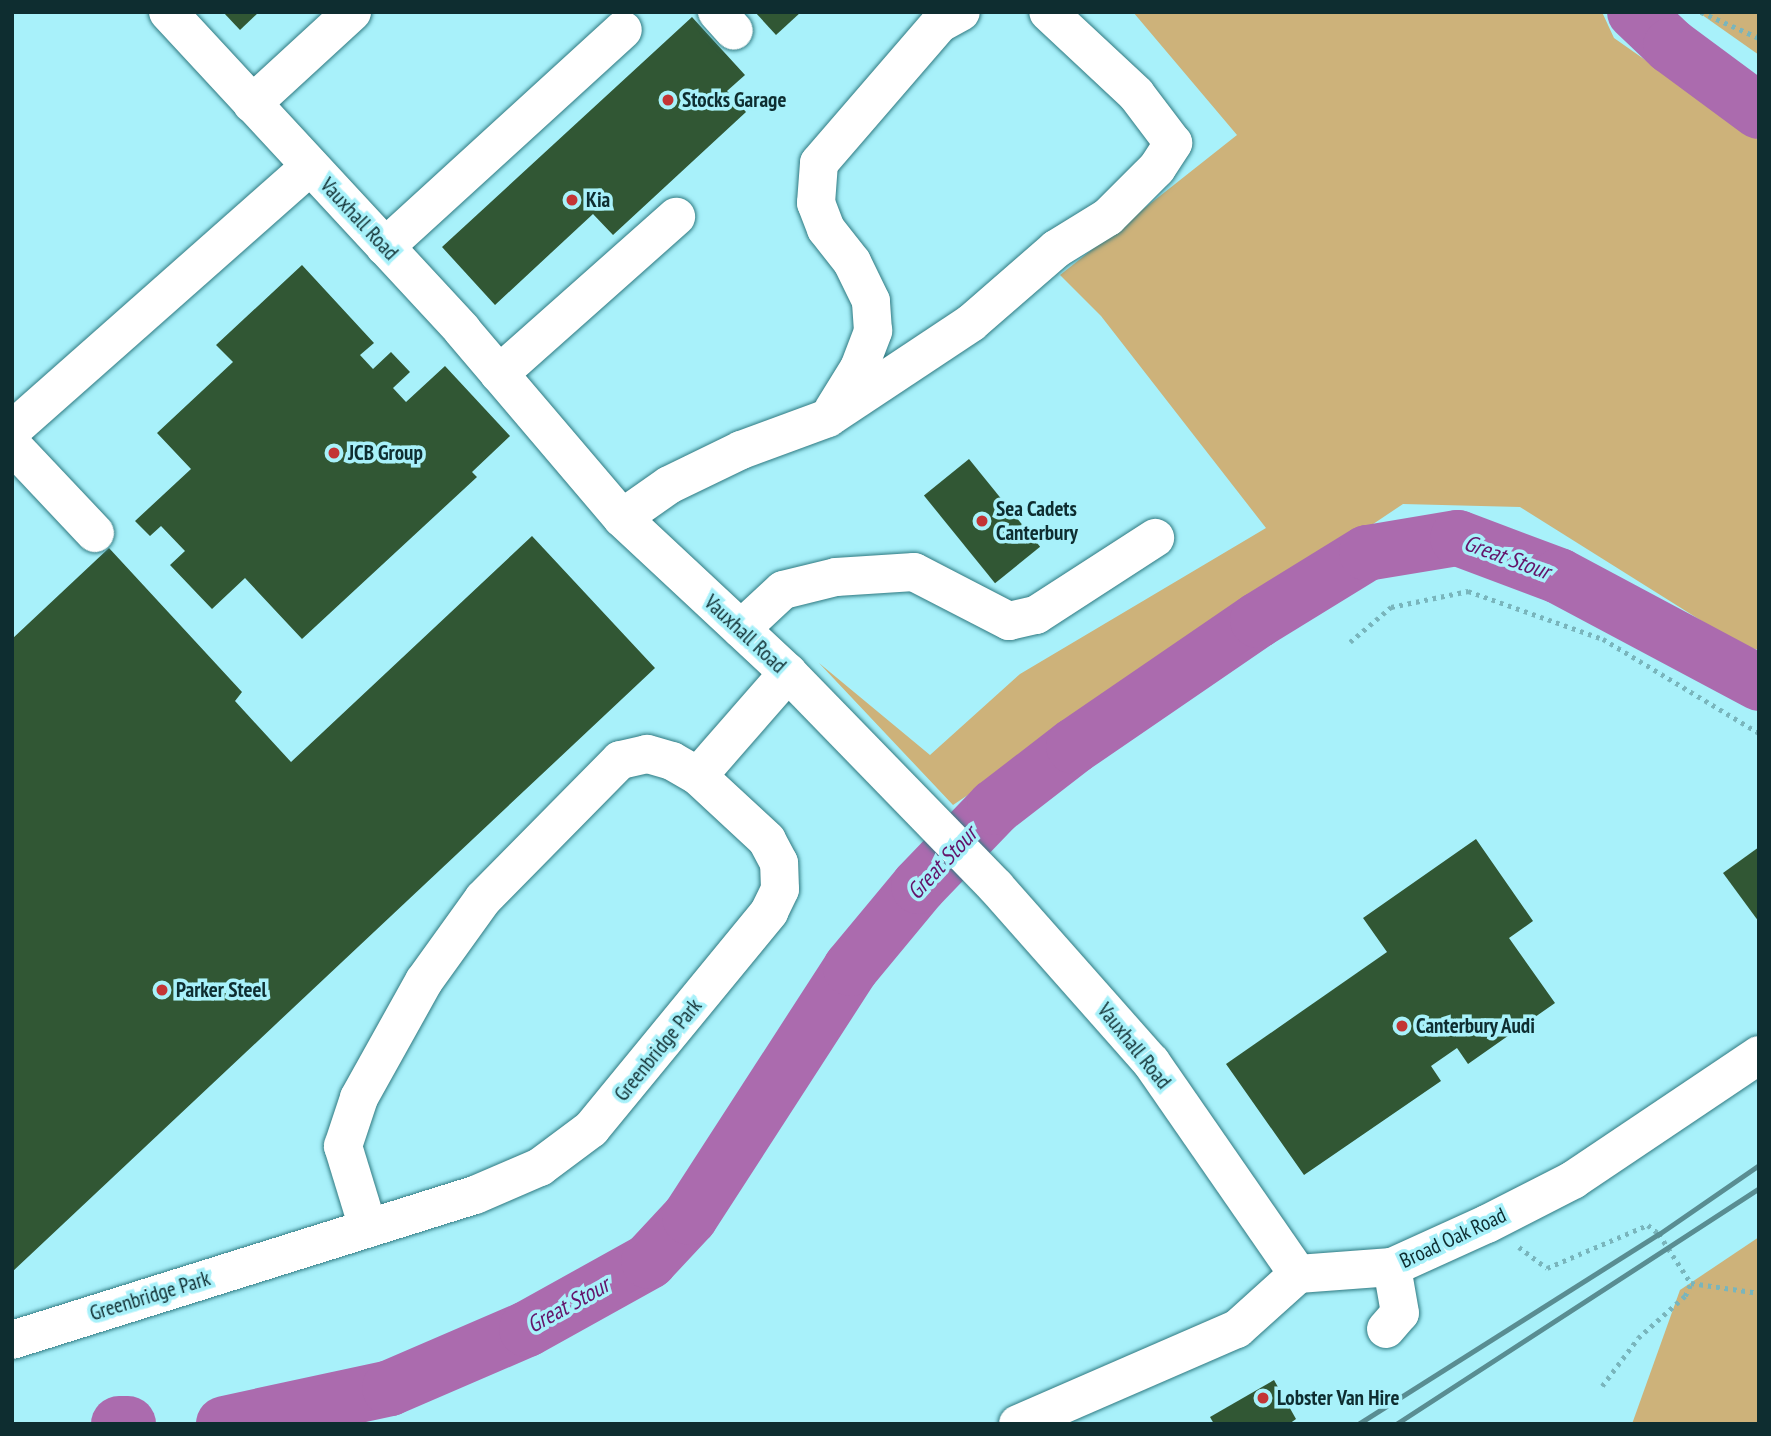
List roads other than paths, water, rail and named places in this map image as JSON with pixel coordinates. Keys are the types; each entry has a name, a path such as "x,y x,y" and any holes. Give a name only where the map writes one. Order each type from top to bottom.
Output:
{"street":[{"name":"Vauxhall Road","path":"168,12 499,374 622,518 788,673 996,887 1151,1062 1298,1274"},
{"path":"252,104 352,12"},
{"path":"828,418 859,368 873,331 871,301 852,261 826,229 816,203 819,163 939,24 961,12"},
{"path":"622,518 669,485 741,450 828,418 971,323 1056,249 1108,217 1157,168 1173,142 1136,94 1048,12"},
{"path":"385,247 623,30"},
{"path":"12,430 310,166"},
{"path":"499,374 676,218"},
{"path":"12,445 95,533"},
{"path":"741,629 783,590 836,577 914,572 1009,621 1036,615 1154,538"},
{"path":"698,776 788,673"},
{"name":"Greenbridge Park","path":"12,1340 475,1195 540,1167 591,1129 769,912 780,889 779,863 767,840 698,776 673,761 647,754 620,760 484,899 424,981 359,1098 343,1146 368,1228"},
{"name":"Broad Oak Road","path":"1298,1274 1392,1267 1488,1224 1573,1180 1759,1055"},
{"path":"1386,1329 1400,1313 1392,1267"},
{"path":"1018,1424 1237,1329 1298,1274"}],"waterway":[{"name":"Great Stour","path":"1635,12 1671,46 1759,111"},
{"name":"Great Stour","path":"224,1424 390,1388 527,1329 649,1261 690,1217 851,968 919,886 995,807 1074,746 1258,620 1367,553 1458,538 1559,576 1759,683"},
{"name":"Great Stour","path":"119,1424 128,1424"}],"railway":[{"path":"1358,1424 1659,1234 1759,1165"},
{"path":"1396,1424 1759,1188"}],"place":[{"name":"Stocks Garage","path":"668,100"},
{"name":"Kia","path":"572,200"},
{"name":"JCB Group","path":"334,453"},
{"name":"Sea Cadets Canterbury","path":"982,521"},
{"name":"Parker Steel","path":"162,990"},
{"name":"Canterbury Audi","path":"1402,1026"},
{"name":"Lobster Van Hire","path":"1263,1398"}]}
